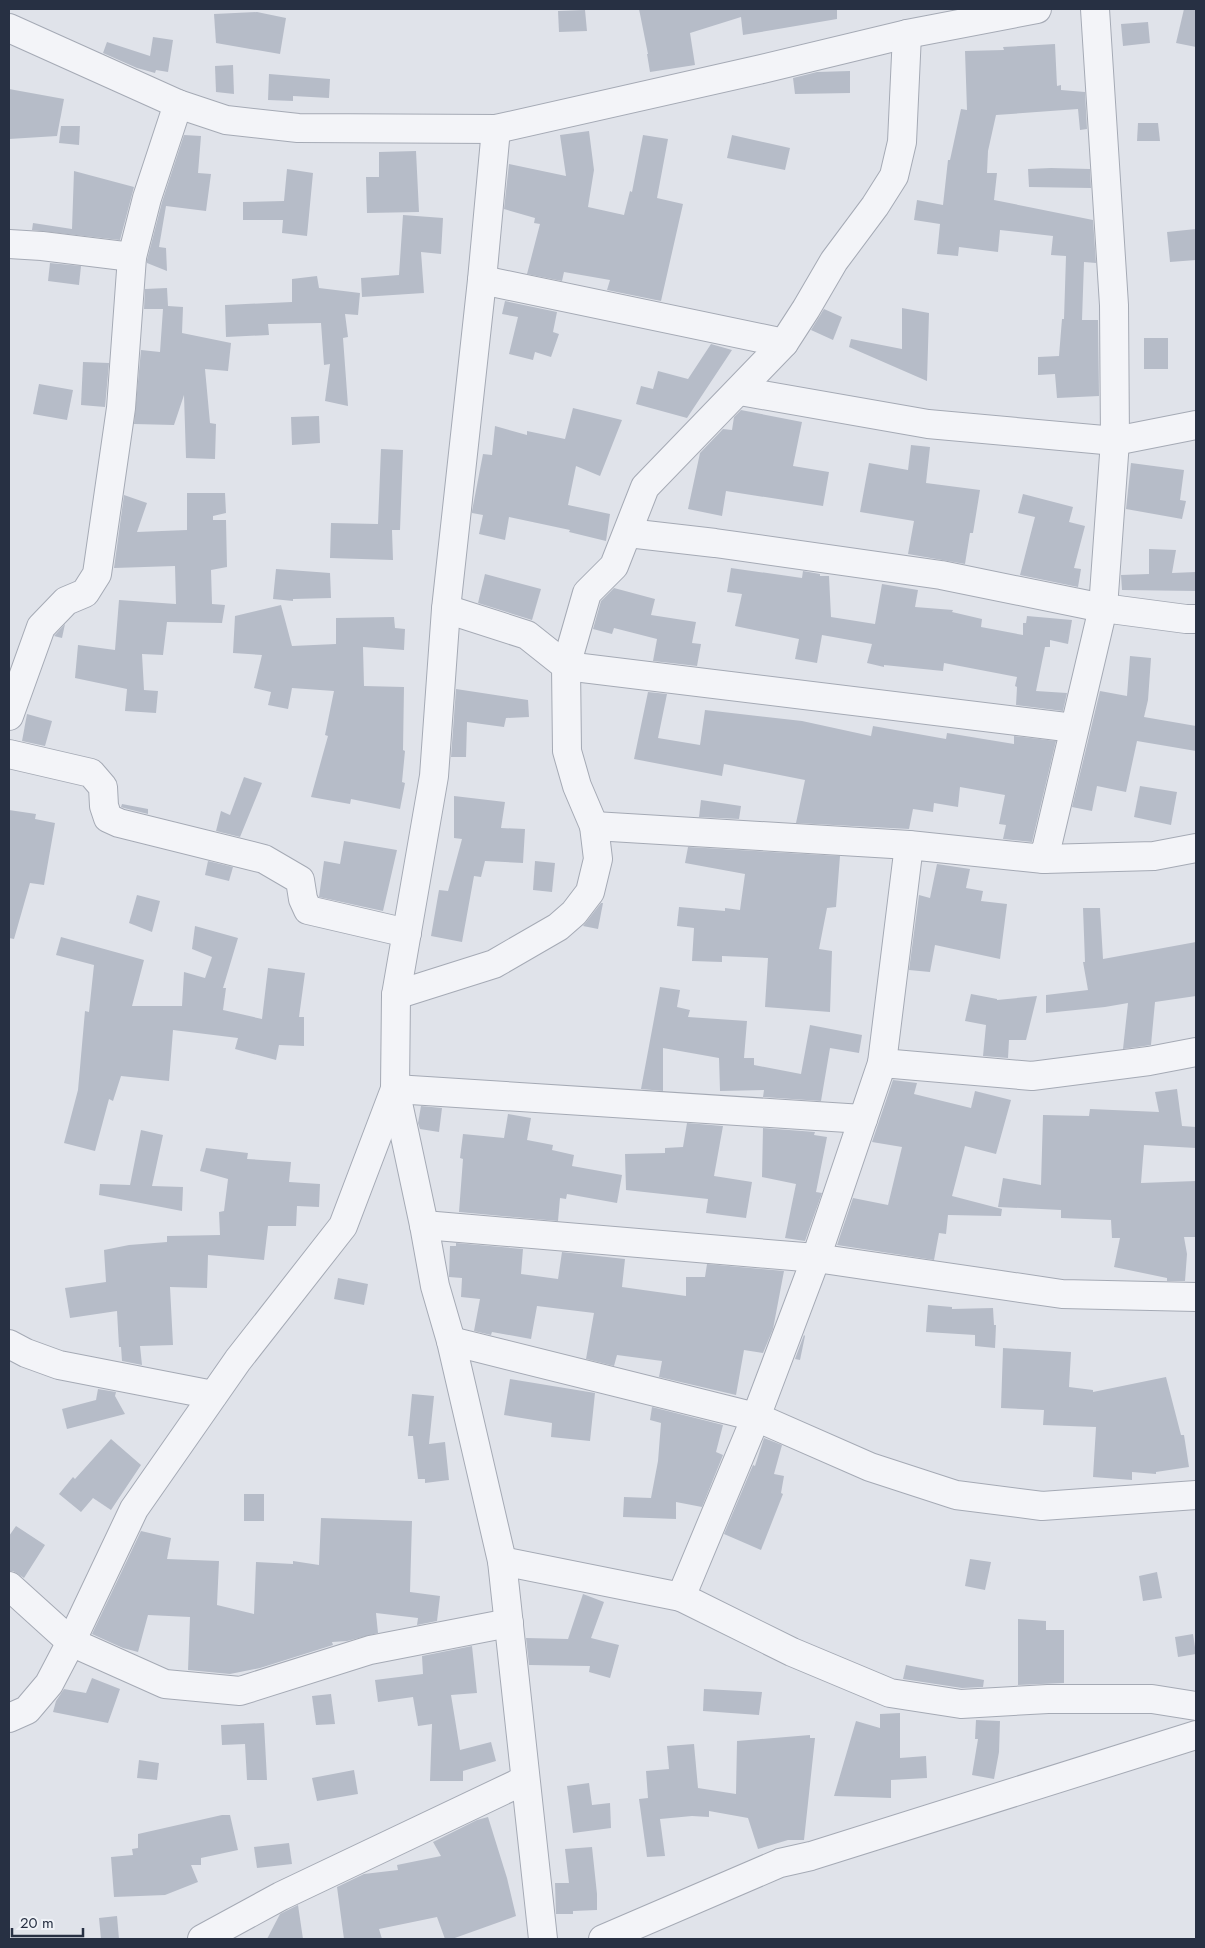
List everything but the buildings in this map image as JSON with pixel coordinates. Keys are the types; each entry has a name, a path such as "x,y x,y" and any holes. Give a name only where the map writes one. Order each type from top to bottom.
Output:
{"street":[{"path":"9,28 178,104 226,120 298,128 496,129 907,34 1037,9"},
{"path":"1044,859 1102,608 1115,441 1114,305 1095,9"},
{"path":"396,996 494,964 558,927 574,913 590,892 598,859 594,826 577,786 567,751 566,666 586,594 614,566 644,488 740,391 784,343 806,310 834,261 875,206 894,176 902,142 907,34"},
{"path":"9,716 41,627 66,601 85,593 97,574 121,408 132,257 147,198 178,104"},
{"path":"496,129 482,280 446,609 434,776 396,996 395,1089 435,1286 451,1341 502,1561 524,1780 543,1939"},
{"path":"9,244 132,257"},
{"path":"482,280 784,343"},
{"path":"740,391 928,424 1115,441 1196,425"},
{"path":"628,533 715,543 941,575 1102,608 1196,619"},
{"path":"446,609 527,635 566,666 1074,728"},
{"path":"9,754 91,772 103,787 104,806 108,818 119,823 264,859 300,880 303,899 308,910 407,932"},
{"path":"594,826 909,845 1044,859 1154,856 1196,848"},
{"path":"681,1597 756,1417 816,1258 882,1064 909,845"},
{"path":"882,1064 1032,1076 1149,1061 1196,1052"},
{"path":"395,1089 863,1119"},
{"path":"9,1718 27,1710 49,1684 134,1509 244,1353 343,1226 395,1089"},
{"path":"424,1225 816,1258 1062,1294 1196,1297"},
{"path":"451,1341 756,1417 870,1467 956,1495 1042,1506 1196,1495"},
{"path":"9,1344 26,1353 59,1365 213,1395"},
{"path":"502,1561 681,1597 792,1652 890,1693 961,1704 1048,1699 1152,1699 1196,1706"},
{"path":"9,1586 71,1642 165,1684 240,1691 370,1650 509,1623"},
{"path":"602,1939 780,1863 811,1856 1196,1735"},
{"path":"202,1939 281,1896 524,1780"}]}
